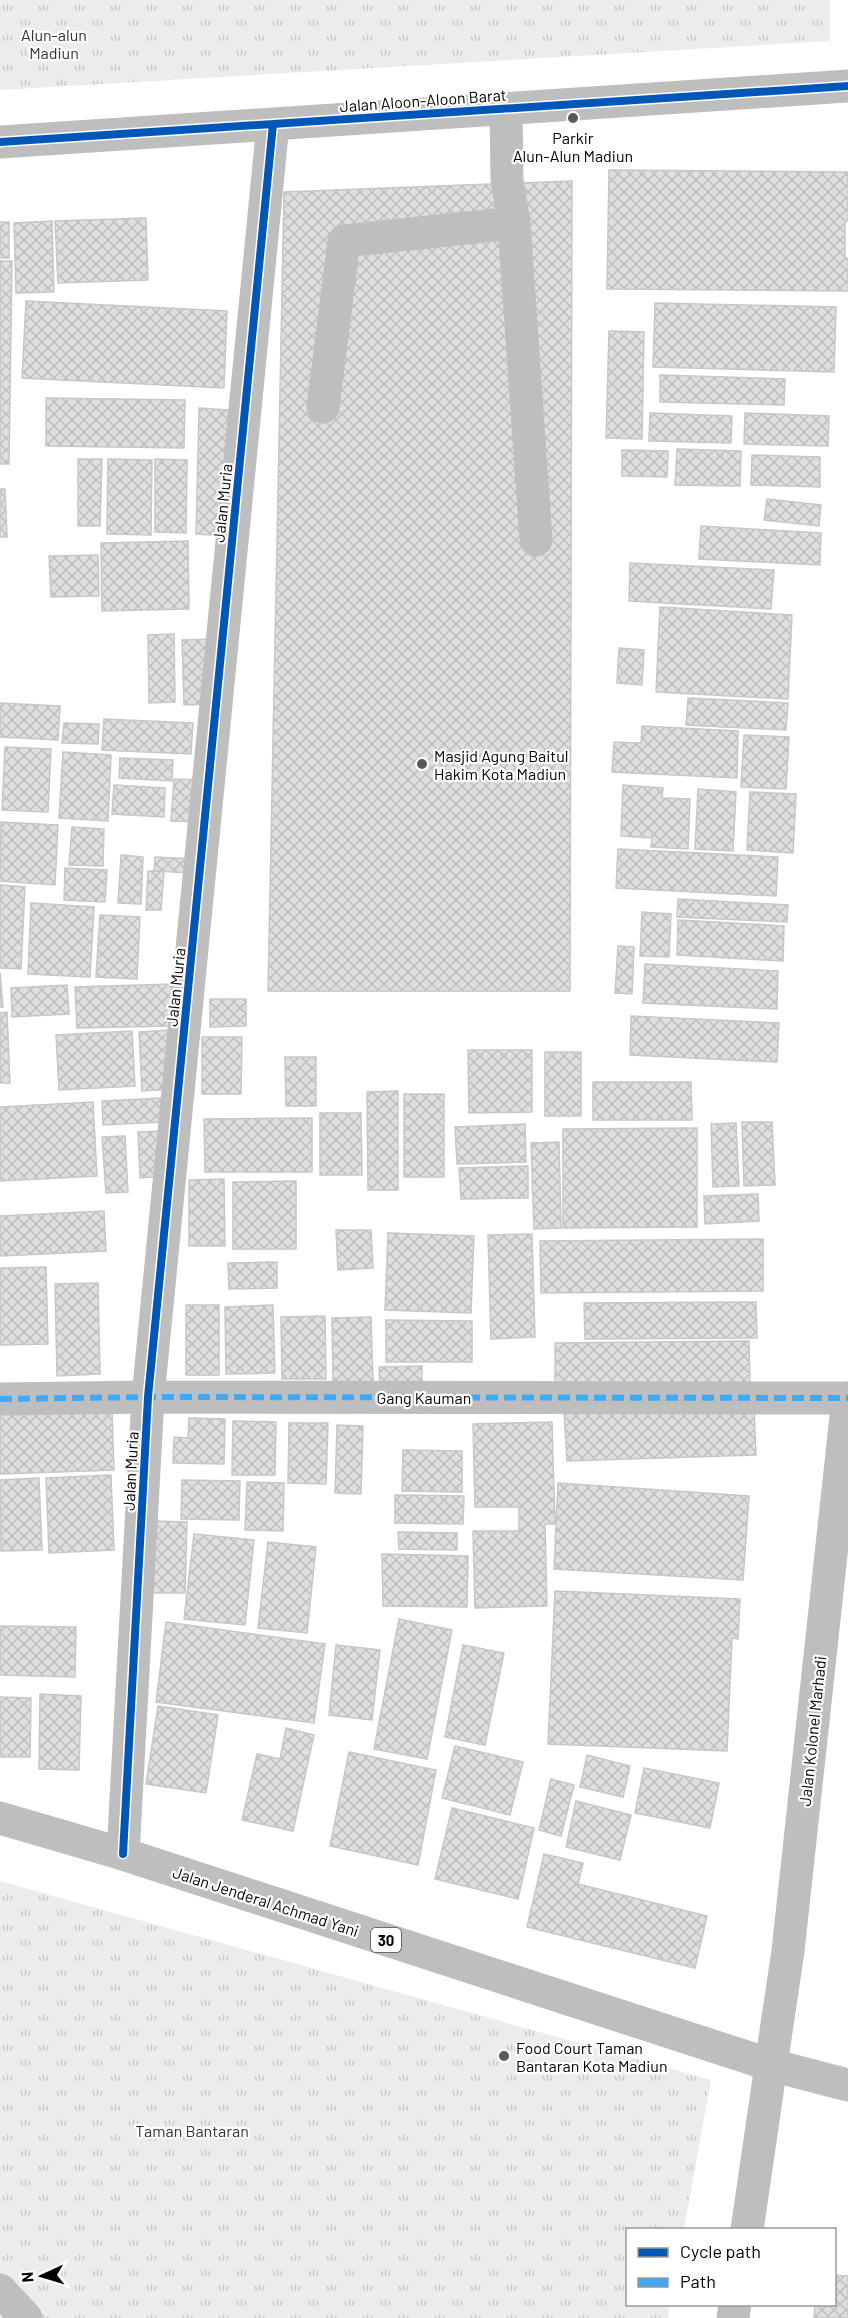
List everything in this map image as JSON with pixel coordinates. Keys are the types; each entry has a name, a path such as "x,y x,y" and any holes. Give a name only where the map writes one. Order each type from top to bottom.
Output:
{"main road":[{"name":"Jalan Aloon-Aloon Barat","path":"0,142 848,87"},
{"path":"506,108 507,180 514,223 536,540"},
{"name":"Jalan Muria","path":"123,1854 148,1397 273,124"},
{"path":"323,407 344,241 514,223"},
{"name":"Gang Kauman","path":"0,1399 148,1397 848,1398"},
{"name":"Jalan Kolonel Marhadi","path":"747,2228 788,1951 848,1398"},
{"name":"Jalan Jenderal Achmad Yani","path":"0,1818 123,1854 771,2065 848,2085"},
{"path":"0,2290 26,2318"}],"green space":[{"name":"Alun-alun Madiun","path":"0,0 830,0 830,41 0,90"},
{"name":"Taman Bantaran","path":"0,1881 711,2080 684,2228 626,2228 626,2306 670,2306 668,2318 0,2318"}],"building":[{"path":"609,170 848,172 845,258 848,258 848,291 607,289"},
{"name":"Masjid Agung Baitul Hakim Kota Madiun","path":"572,181 570,991 268,991 284,192"},
{"path":"146,218 148,280 58,283 55,221"},
{"path":"52,221 54,292 16,293 14,223"},
{"path":"0,222 9,222 9,258 0,258"},
{"path":"0,261 12,261 9,464 0,464"},
{"path":"26,301 227,311 224,388 22,378"},
{"path":"655,303 836,307 834,372 653,367"},
{"path":"609,331 644,332 642,439 606,438"},
{"path":"660,375 785,379 784,405 660,402"},
{"path":"46,398 185,400 184,448 46,446"},
{"path":"199,408 228,410 226,536 196,534"},
{"path":"650,413 732,416 731,443 649,441"},
{"path":"745,413 829,416 828,446 744,444"},
{"path":"677,449 741,451 740,486 675,485"},
{"path":"622,450 668,451 667,477 622,476"},
{"path":"752,455 820,457 820,487 751,485"},
{"path":"78,459 102,459 100,526 78,526"},
{"path":"108,459 152,460 151,535 107,534"},
{"path":"155,459 187,460 186,533 155,532"},
{"path":"0,489 5,489 7,537 0,537"},
{"path":"767,499 821,505 819,526 764,520"},
{"path":"701,526 821,533 820,565 699,559"},
{"path":"188,541 189,609 102,611 101,543"},
{"path":"98,555 99,596 51,597 49,556"},
{"path":"630,563 774,570 771,609 629,601"},
{"path":"660,607 792,615 788,699 656,692"},
{"path":"174,634 175,702 149,703 148,635"},
{"path":"210,639 212,704 184,705 182,640"},
{"path":"619,648 644,650 642,685 617,683"},
{"path":"688,698 788,703 786,730 686,725"},
{"path":"0,703 60,706 58,740 0,737"},
{"path":"104,719 193,723 191,754 102,750"},
{"path":"64,723 99,724 98,744 62,743"},
{"path":"642,726 738,731 737,778 612,772 614,742 641,743"},
{"path":"744,735 789,737 786,789 741,787"},
{"path":"5,747 51,749 48,812 2,810"},
{"path":"63,752 111,755 108,821 59,818"},
{"path":"120,758 173,760 172,781 119,778"},
{"path":"174,779 200,780 198,822 171,821"},
{"path":"114,785 165,788 164,817 112,814"},
{"path":"623,785 663,788 662,798 690,799 688,849 651,847 652,838 621,836"},
{"path":"698,789 736,792 733,851 695,849"},
{"path":"750,792 796,794 793,853 747,850"},
{"path":"1,822 58,825 55,885 0,881"},
{"path":"72,827 104,829 103,866 69,865"},
{"path":"618,849 778,857 776,896 616,888"},
{"path":"121,855 143,857 141,904 118,903"},
{"path":"155,857 193,859 192,873 154,871"},
{"path":"65,868 107,870 105,902 64,900"},
{"path":"148,871 164,871 161,910 146,910"},
{"path":"0,885 25,887 21,969 0,968"},
{"path":"678,899 788,905 787,922 677,917"},
{"path":"31,903 94,907 90,977 28,974"},
{"path":"642,912 671,914 669,957 640,956"},
{"path":"100,915 140,917 137,979 96,977"},
{"path":"678,920 784,926 783,961 677,955"},
{"path":"618,946 634,947 632,994 615,993"},
{"path":"645,964 778,971 777,1009 643,1003"},
{"path":"0,973 3,1007 0,1007"},
{"path":"172,984 173,1026 77,1028 75,987"},
{"path":"67,985 69,1014 12,1017 11,988"},
{"path":"210,999 246,999 246,1026 210,1027"},
{"path":"7,1012 10,1083 0,1083 0,1013"},
{"path":"631,1016 779,1023 777,1062 630,1055"},
{"path":"171,1030 174,1089 142,1091 139,1032"},
{"path":"132,1031 135,1086 59,1090 56,1035"},
{"path":"202,1037 242,1037 241,1094 202,1094"},
{"path":"468,1050 532,1050 532,1112 469,1113"},
{"path":"545,1052 581,1052 581,1116 545,1116"},
{"path":"285,1057 316,1057 316,1106 286,1106"},
{"path":"593,1082 691,1082 692,1120 593,1120"},
{"path":"398,1091 398,1190 368,1190 367,1092"},
{"path":"404,1094 444,1094 444,1177 404,1177"},
{"path":"161,1098 162,1122 103,1125 102,1101"},
{"path":"93,1102 97,1176 0,1181 0,1107"},
{"path":"320,1113 361,1113 362,1175 320,1175"},
{"path":"312,1118 312,1172 205,1172 204,1119"},
{"path":"742,1122 772,1122 775,1185 744,1186"},
{"path":"736,1123 739,1186 713,1187 711,1124"},
{"path":"525,1124 526,1162 457,1164 455,1127"},
{"path":"697,1128 697,1227 563,1228 563,1129"},
{"path":"164,1131 166,1176 140,1178 138,1132"},
{"path":"125,1136 128,1192 106,1193 102,1137"},
{"path":"559,1142 561,1228 534,1229 531,1143"},
{"path":"528,1166 528,1198 461,1199 459,1168"},
{"path":"224,1179 225,1246 189,1246 189,1180"},
{"path":"296,1181 296,1249 233,1249 233,1182"},
{"path":"758,1194 759,1221 705,1224 704,1196"},
{"path":"104,1211 106,1251 0,1256 0,1216"},
{"path":"336,1230 371,1230 373,1268 338,1270"},
{"path":"388,1233 474,1236 471,1313 385,1310"},
{"path":"532,1234 535,1337 491,1339 488,1235"},
{"path":"763,1239 763,1291 541,1293 540,1241"},
{"path":"277,1262 277,1288 229,1289 228,1263"},
{"path":"46,1267 48,1344 0,1345 0,1268"},
{"path":"98,1283 100,1374 57,1376 55,1284"},
{"path":"756,1302 757,1338 585,1339 584,1303"},
{"path":"186,1305 219,1305 219,1375 186,1375"},
{"path":"273,1305 275,1373 226,1374 225,1307"},
{"path":"325,1316 326,1379 282,1379 281,1317"},
{"path":"371,1317 373,1382 333,1383 332,1318"},
{"path":"386,1320 472,1321 472,1362 386,1362"},
{"path":"749,1341 750,1386 555,1388 555,1343"},
{"path":"422,1366 422,1390 380,1390 379,1367"},
{"path":"754,1406 756,1455 567,1461 564,1412"},
{"path":"112,1410 114,1470 0,1474 0,1414"},
{"path":"189,1418 225,1419 224,1464 173,1463 174,1437 188,1438"},
{"path":"233,1421 276,1422 275,1475 232,1475"},
{"path":"552,1422 555,1524 545,1524 547,1606 475,1608 473,1531 519,1531 519,1507 475,1507 473,1424"},
{"path":"289,1423 328,1423 326,1484 288,1483"},
{"path":"337,1425 363,1426 361,1494 335,1493"},
{"path":"403,1450 462,1451 462,1492 402,1491"},
{"path":"111,1475 114,1550 49,1553 46,1478"},
{"path":"39,1478 42,1550 1,1551 0,1480"},
{"path":"182,1480 240,1481 239,1520 181,1519"},
{"path":"247,1482 284,1483 283,1531 245,1530"},
{"path":"558,1483 749,1496 743,1580 554,1569"},
{"path":"395,1495 464,1496 463,1524 395,1523"},
{"path":"154,1521 187,1522 185,1593 153,1593"},
{"path":"398,1532 457,1533 457,1550 399,1549"},
{"path":"194,1534 254,1540 245,1625 184,1619"},
{"path":"268,1542 316,1547 307,1633 258,1628"},
{"path":"382,1554 468,1556 467,1607 383,1606"},
{"path":"555,1591 740,1599 738,1639 732,1638 727,1751 548,1744"},
{"path":"399,1619 452,1630 427,1759 374,1749"},
{"path":"166,1622 325,1644 314,1723 156,1702"},
{"path":"0,1626 76,1627 75,1677 0,1675"},
{"path":"336,1645 380,1650 372,1720 329,1715"},
{"path":"463,1645 504,1653 485,1745 445,1737"},
{"path":"40,1694 81,1696 79,1770 39,1769"},
{"path":"0,1697 31,1698 30,1757 0,1757"},
{"path":"158,1706 218,1715 206,1793 146,1784"},
{"path":"286,1728 314,1735 293,1831 242,1820 257,1754 280,1759"},
{"path":"455,1746 523,1762 510,1815 442,1798"},
{"path":"349,1752 436,1770 418,1865 330,1846"},
{"path":"587,1755 630,1766 623,1797 580,1787"},
{"path":"644,1768 719,1783 710,1828 635,1813"},
{"path":"551,1779 574,1785 561,1836 539,1830"},
{"path":"576,1801 631,1815 620,1860 566,1847"},
{"path":"452,1808 534,1828 518,1899 435,1879"},
{"path":"544,1854 583,1863 578,1884 707,1916 695,1968 527,1927"},
{"path":"836,2275 848,2276 848,2318 814,2318 815,2306 836,2306"}],"marked path":[{"path":"0,1399 148,1397 848,1398"}],"cycle path":[{"path":"0,142 848,86"},
{"path":"123,1854 148,1397 273,124"}],"place":[{"name":"Parkir Alun-Alun Madiun","path":"573,118"},
{"name":"Masjid Agung Baitul Hakim Kota Madiun","path":"422,764"},
{"name":"Food Court Taman Bantaran Kota Madiun","path":"504,2056"}]}
